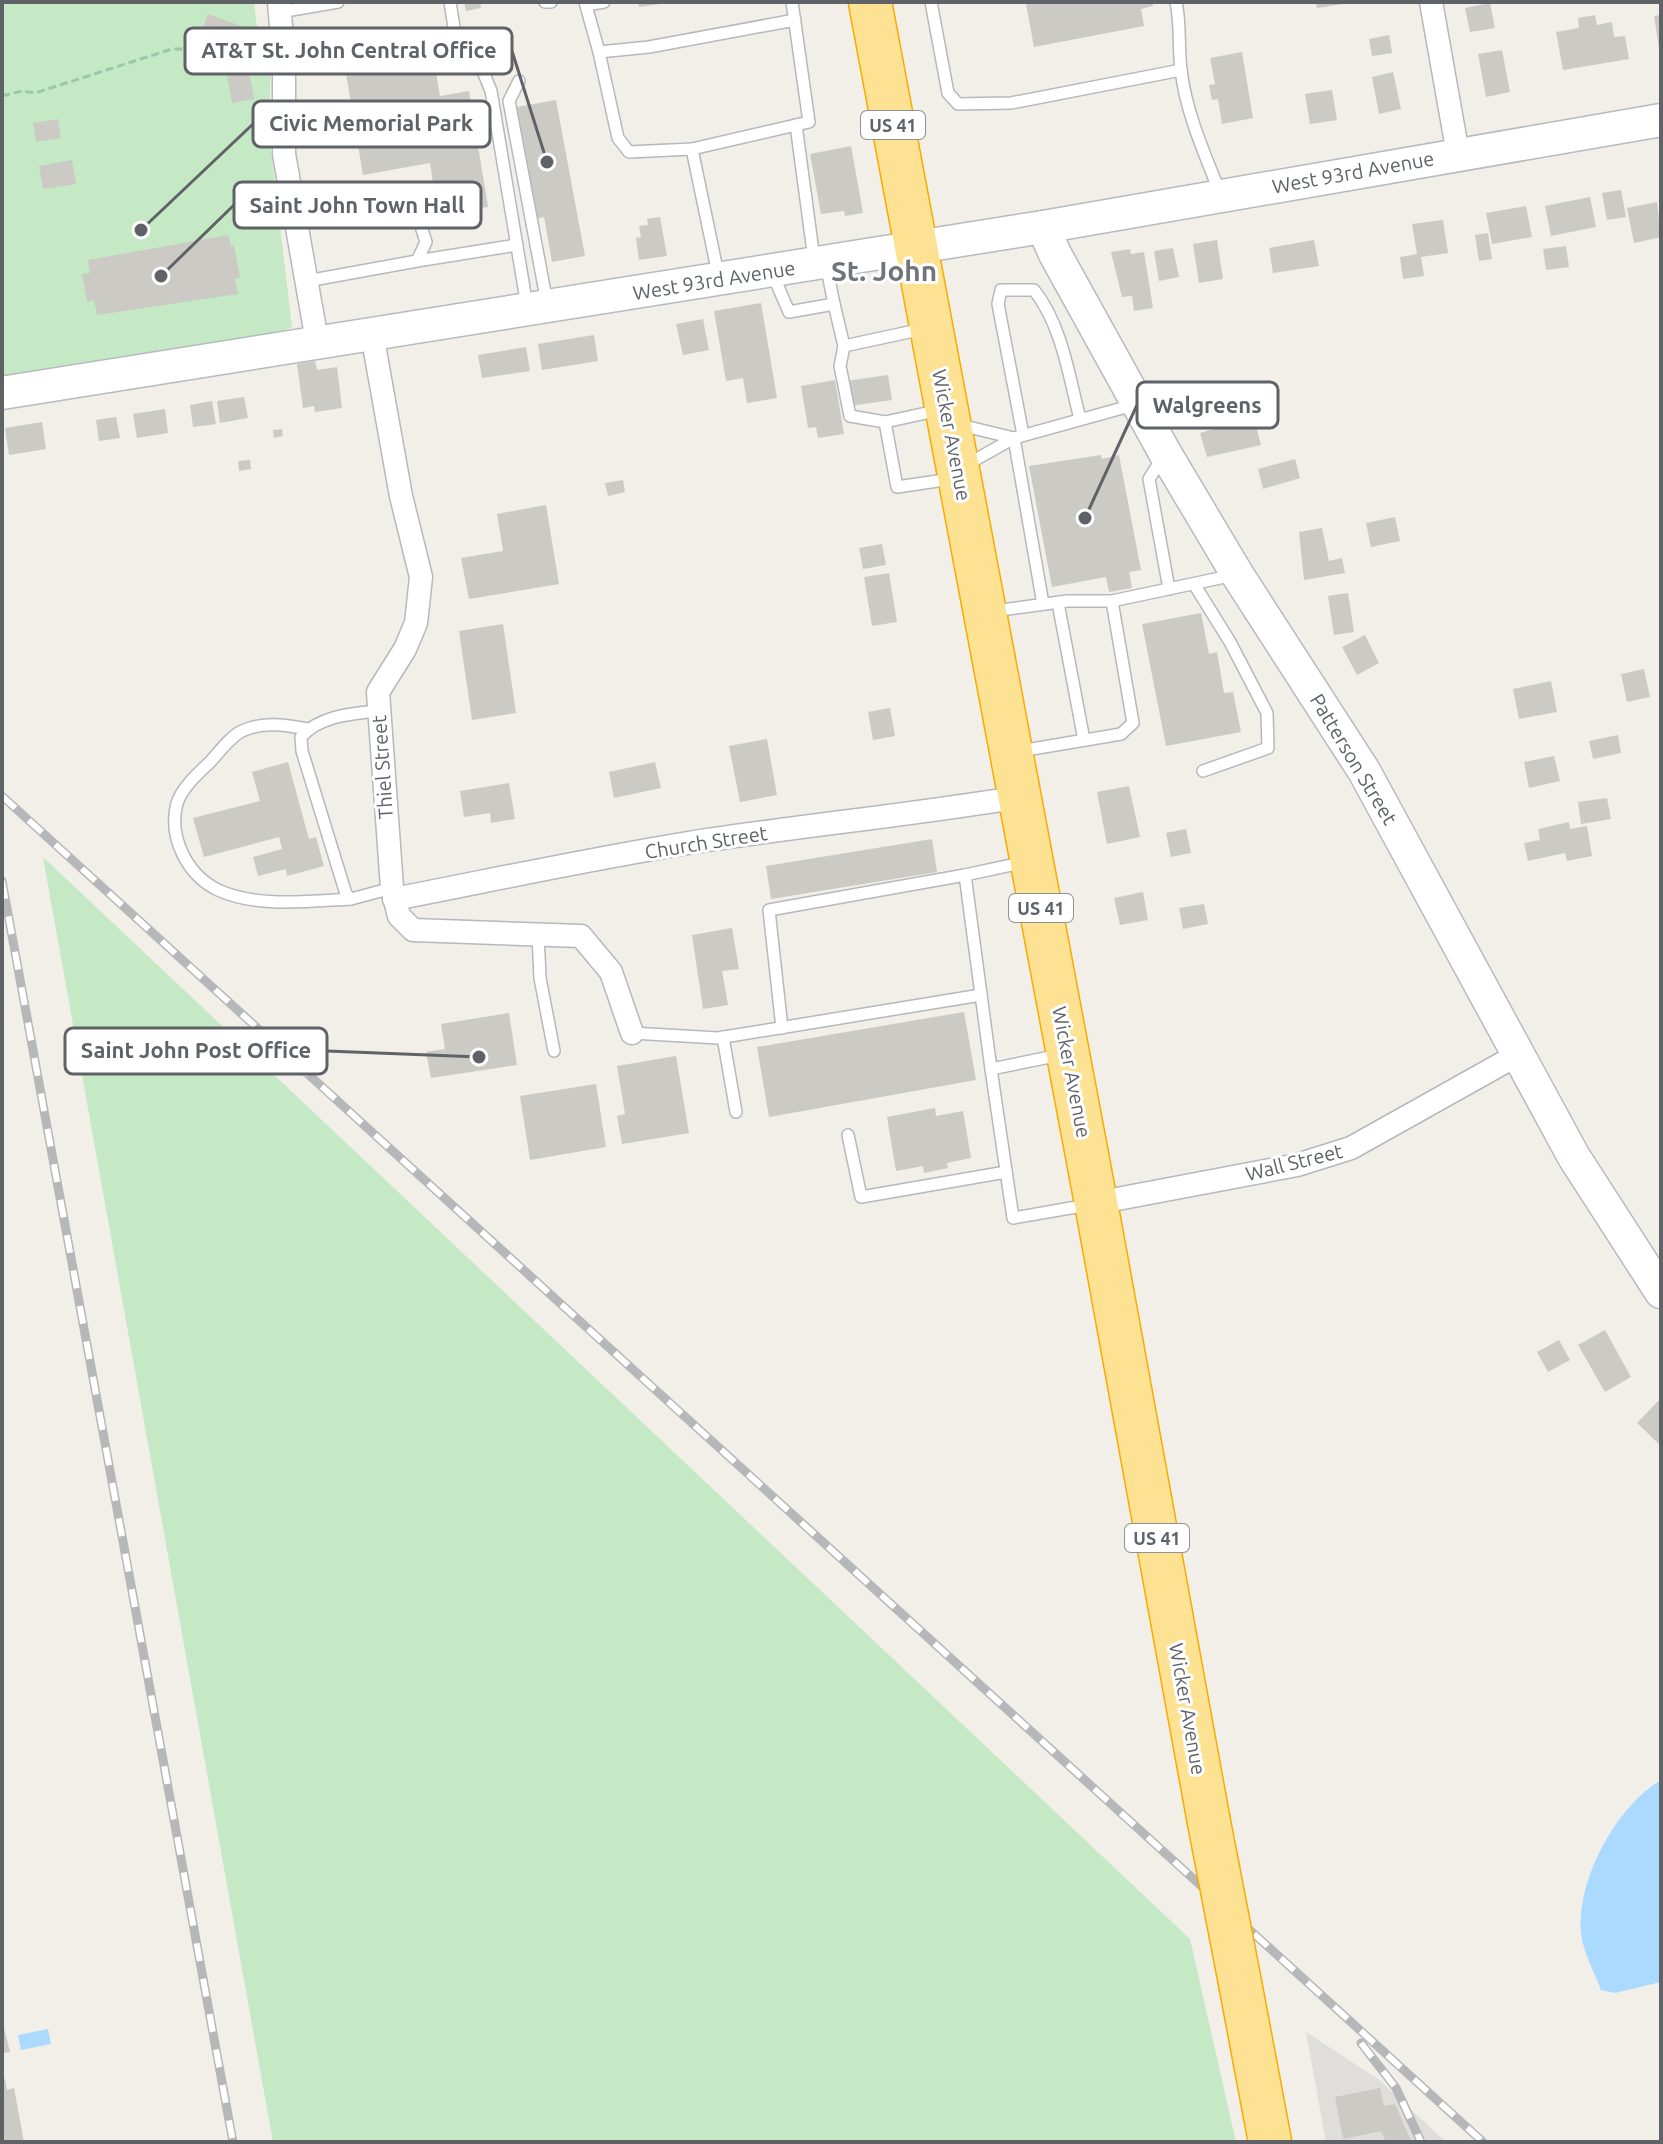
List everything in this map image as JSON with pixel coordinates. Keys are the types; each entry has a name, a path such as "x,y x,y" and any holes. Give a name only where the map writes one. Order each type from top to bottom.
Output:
{"highway":[{"name":"Wicker Avenue","path":"870,2 1270,2142"}],"street":[{"path":"1431,2 1458,154"},
{"path":"280,7 284,62 284,154 317,341"},
{"name":"West 93rd Avenue","path":"2,393 1043,227 1661,120"},
{"name":"Patterson Street","path":"1043,227 1165,453 1237,574 1364,771 1574,1157 1661,1292"},
{"name":"Thiel Street","path":"372,334 401,496 421,577 416,623 405,649 378,692 377,711 393,893 399,916 413,930 581,936 611,972 632,1033"},
{"name":"Church Street","path":"393,893 684,844 804,826 884,819 1020,797"},
{"name":"Wall Street","path":"1096,1203 1297,1165 1351,1148 1519,1054"}],"lane":[{"path":"280,7 338,2"},
{"path":"450,2 456,40 480,64 491,91 517,245 538,308"},
{"path":"545,2 551,2"},
{"path":"604,2 586,4 618,138 629,152 692,149 809,122 792,2"},
{"path":"931,2 948,93 958,104 1011,103 1181,70"},
{"path":"1176,2 1182,30 1181,70 1201,148 1221,195"},
{"path":"599,52 649,47 795,20"},
{"path":"519,81 509,101 538,308"},
{"path":"796,125 820,263 844,346 840,366 850,416 885,422 948,416 1018,436"},
{"path":"692,149 719,279"},
{"path":"297,224 403,206 418,217 426,242 417,261"},
{"path":"307,281 517,245"},
{"path":"771,271 789,312 834,304"},
{"path":"1043,604 998,304 1001,290 1034,290 1044,303 1062,349 1080,419"},
{"path":"844,346 931,328"},
{"path":"885,422 897,487 959,474 1018,436 1137,404"},
{"path":"1165,453 1149,479 1169,589"},
{"path":"986,612 1043,604 1112,601 1237,574"},
{"path":"1194,584 1230,642 1267,713 1268,748 1203,771"},
{"path":"1012,752 1121,734 1133,723 1112,601"},
{"path":"1058,603 1084,740"},
{"path":"351,899 344,888 302,751 301,737 308,729 336,716 377,711"},
{"path":"308,729 275,723 234,736 188,784 178,802 175,827 195,875 217,890 237,896 286,901 351,899 393,893"},
{"path":"782,1028 769,910 1032,860"},
{"path":"965,875 1013,1218 1096,1203"},
{"path":"538,934 540,978 554,1051"},
{"path":"632,1033 723,1037 981,995"},
{"path":"723,1037 736,1112"},
{"path":"991,1069 1068,1053"},
{"path":"848,1135 861,1197 1006,1172"}],"path":[{"path":"2,96 22,91 35,93 172,49 191,49 230,64 284,62"}],"shaded area":[{"path":"1306,2032 1378,2079 1446,2142 1326,2142"}],"green space":[{"path":"2,2 254,2 257,28 269,34 271,42 269,133 292,327 256,343 2,383"},
{"path":"43,857 1190,1939 1236,2142 273,2142"}],"water":[{"path":"1661,1780 1661,1982 1615,1993 1601,1990 1582,1939 1581,1911 1585,1890 1615,1826 1644,1792"},
{"path":"48,2029 51,2044 21,2050 18,2035"}],"building":[{"path":"464,2 480,2 481,8 466,11"},
{"path":"638,2 660,2 660,4 639,7"},
{"path":"1152,2 1153,6 1141,9 1144,26 1034,47 1026,4"},
{"path":"1316,2 1343,2 1343,4 1317,8"},
{"path":"1490,3 1495,28 1470,32 1465,8"},
{"path":"208,14 244,27 235,53 199,39"},
{"path":"1595,15 1597,25 1612,22 1614,37 1625,36 1629,59 1563,70 1556,32 1579,28 1578,18"},
{"path":"1661,15 1661,48 1659,48 1654,16"},
{"path":"395,29 399,54 415,51 417,64 434,61 440,96 469,91 488,207 438,215 430,163 363,175 340,38"},
{"path":"1389,35 1392,53 1372,56 1369,39"},
{"path":"1502,50 1510,92 1486,97 1478,54"},
{"path":"1242,52 1253,118 1222,124 1218,99 1212,100 1209,85 1215,84 1210,58"},
{"path":"249,71 254,99 232,103 227,75"},
{"path":"1393,72 1401,109 1379,114 1372,77"},
{"path":"1332,90 1337,120 1310,124 1305,94"},
{"path":"556,100 585,256 552,262 544,217 537,219 516,107"},
{"path":"58,119 61,138 36,142 33,123"},
{"path":"851,146 863,213 845,216 844,211 821,214 810,154"},
{"path":"72,160 76,184 43,189 39,166"},
{"path":"1621,190 1626,217 1607,220 1602,193"},
{"path":"1590,197 1596,227 1551,236 1545,206"},
{"path":"1657,202 1661,237 1634,243 1627,208"},
{"path":"1526,206 1532,237 1492,244 1486,213"},
{"path":"660,217 667,256 639,260 636,238 641,237 639,226 648,225 647,219"},
{"path":"1443,220 1448,253 1421,257 1424,276 1403,279 1400,257 1417,254 1412,224"},
{"path":"1488,233 1492,259 1479,261 1475,235"},
{"path":"228,235 231,246 234,245 240,278 235,279 238,294 97,315 94,300 87,302 82,274 90,273 88,260"},
{"path":"1217,240 1223,279 1199,283 1193,244"},
{"path":"1314,240 1319,266 1273,273 1269,248"},
{"path":"1566,246 1569,267 1546,270 1543,249"},
{"path":"1173,248 1179,277 1159,281 1154,251"},
{"path":"1130,249 1131,254 1144,252 1153,308 1134,311 1132,296 1122,297 1111,252"},
{"path":"761,303 777,398 747,403 743,378 726,381 714,311"},
{"path":"703,319 709,350 683,355 676,324"},
{"path":"594,335 598,361 542,370 538,344"},
{"path":"526,347 530,371 482,378 478,355"},
{"path":"315,361 317,370 337,367 342,408 315,412 314,406 303,408 297,364"},
{"path":"888,375 892,400 850,406 846,381"},
{"path":"835,380 844,434 818,438 816,427 808,428 801,386"},
{"path":"244,397 248,418 220,423 217,401"},
{"path":"212,401 216,424 193,427 190,405"},
{"path":"165,409 168,433 137,438 133,414"},
{"path":"116,417 120,438 99,441 96,420"},
{"path":"42,422 46,449 9,455 5,428"},
{"path":"1255,423 1261,445 1207,457 1200,433 1231,424 1232,429"},
{"path":"282,429 283,436 274,438 273,430"},
{"path":"1101,455 1102,459 1119,455 1141,570 1129,572 1132,588 1109,592 1106,577 1052,587 1029,466"},
{"path":"1295,459 1300,478 1263,489 1258,469"},
{"path":"250,460 251,469 239,471 238,461"},
{"path":"623,480 625,492 608,496 605,483"},
{"path":"546,505 559,584 469,599 461,558 503,551 497,514"},
{"path":"1395,517 1400,541 1371,547 1366,523"},
{"path":"1322,528 1329,561 1342,558 1345,573 1304,580 1299,532"},
{"path":"882,544 886,565 863,569 859,548"},
{"path":"889,573 897,622 872,626 864,577"},
{"path":"1348,593 1354,632 1334,635 1328,596"},
{"path":"1201,613 1209,654 1217,652 1224,693 1233,692 1241,732 1166,746 1142,624"},
{"path":"503,624 516,713 472,720 459,631"},
{"path":"1365,635 1379,663 1357,675 1342,647"},
{"path":"1644,669 1650,697 1627,702 1621,674"},
{"path":"1551,681 1557,712 1519,719 1513,689"},
{"path":"890,708 895,736 873,740 868,712"},
{"path":"1618,735 1621,753 1593,759 1589,741"},
{"path":"767,739 777,795 740,802 729,746"},
{"path":"1554,756 1560,781 1529,788 1524,762"},
{"path":"288,762 309,839 316,837 324,866 287,876 286,869 258,876 253,857 282,849 279,837 204,857 193,818 260,801 252,772"},
{"path":"655,762 661,788 614,798 609,772"},
{"path":"509,783 515,819 491,823 490,813 464,817 460,791"},
{"path":"1129,786 1140,837 1107,844 1097,792"},
{"path":"1607,798 1611,819 1581,824 1578,802"},
{"path":"1569,822 1570,829 1587,826 1592,856 1567,861 1565,853 1528,861 1524,843 1540,840 1538,829"},
{"path":"1186,829 1191,853 1171,857 1166,833"},
{"path":"932,839 937,872 771,899 766,866"},
{"path":"1143,892 1148,920 1120,925 1114,898"},
{"path":"1204,904 1208,924 1183,929 1179,908"},
{"path":"732,928 739,969 722,971 728,1005 703,1009 692,935"},
{"path":"964,1012 976,1080 769,1117 757,1047"},
{"path":"509,1013 517,1065 431,1078 426,1052 445,1049 441,1024"},
{"path":"676,1056 689,1133 622,1144 617,1116 625,1114 617,1066"},
{"path":"596,1084 606,1147 530,1160 520,1096"},
{"path":"935,1108 936,1116 963,1111 971,1158 947,1163 948,1168 924,1173 923,1166 896,1171 887,1117"},
{"path":"1605,1330 1631,1377 1605,1392 1578,1345"},
{"path":"1559,1340 1570,1360 1548,1372 1537,1352"},
{"path":"1661,1398 1661,1446 1637,1423"},
{"path":"2,2019 10,2052 2,2053"},
{"path":"2,2079 5,2079 7,2090 14,2088 24,2142 2,2142"},
{"path":"1380,2088 1384,2106 1395,2104 1411,2141 1386,2142 1381,2131 1343,2139 1335,2097"}],"railway":[{"path":"2,796 1483,2142"},
{"path":"2,881 233,2142"},
{"path":"1361,2043 1396,2088 1421,2142"}],"place":[{"name":"AT&T St. John Central Office","path":"547,162"},
{"name":"Civic Memorial Park","path":"141,230"},
{"name":"Saint John Town Hall","path":"161,276"},
{"name":"Walgreens","path":"1085,518"},
{"name":"Saint John Post Office","path":"479,1057"}],"district":[{"name":"St. John","path":"884,270"}]}
